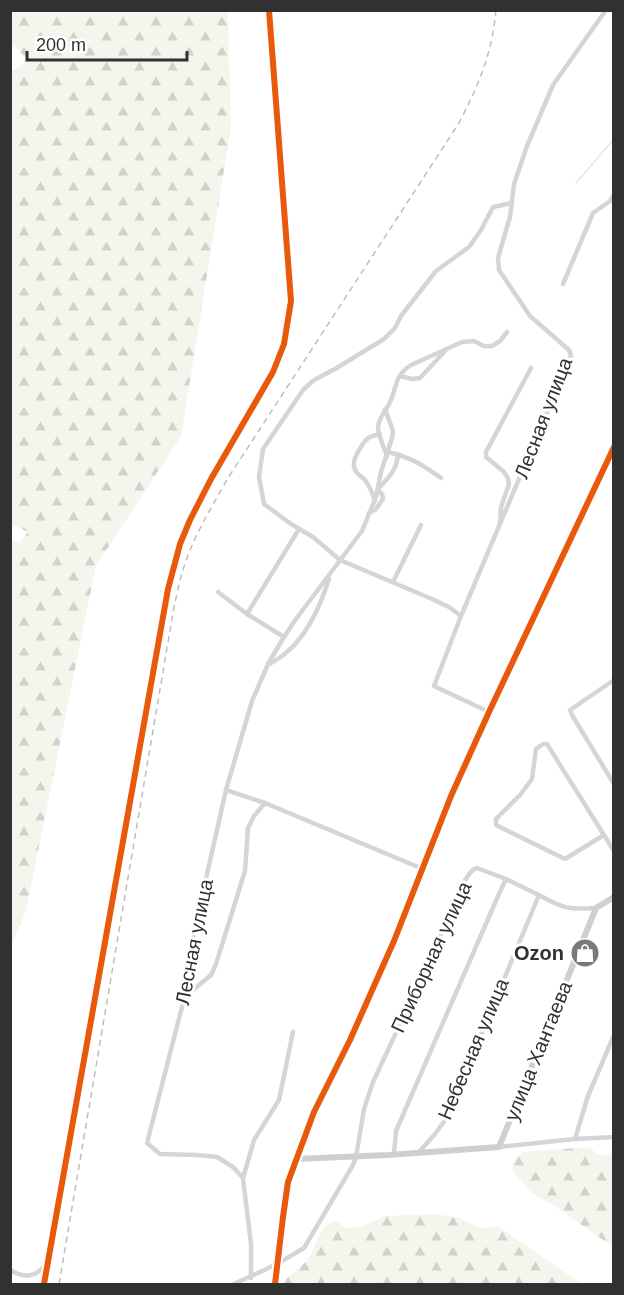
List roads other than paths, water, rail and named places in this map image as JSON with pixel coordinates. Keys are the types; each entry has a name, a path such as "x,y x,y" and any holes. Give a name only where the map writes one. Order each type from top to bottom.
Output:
{"street":[{"path":"44,1284 168,589 180,544 190,520 273,372 284,344 291,301 269,10"},
{"name":"Лесная улица","path":"489,712 434,686 461,616 571,356 569,350 530,316 499,270 498,258 510,217 514,184 527,146 553,85 606,10"},
{"path":"563,284 593,213 612,201 614,194"},
{"path":"461,616 441,603 340,560 312,537 264,504 259,477 263,449 303,390 314,380 384,339 395,328 401,316 436,271 469,247 493,207 512,203"},
{"path":"441,478 405,456 388,454 378,429 379,420 392,398 396,382 404,370 411,365 462,342 474,341 484,346 492,346 500,341 507,332"},
{"path":"400,376 411,379 420,378 446,350"},
{"path":"500,525 501,507 509,484 508,478 486,457 486,452 531,368"},
{"name":"Лесная улица","path":"243,1178 233,1167 218,1157 160,1154 147,1143 183,1003 194,932 226,790 252,701 267,665 284,637 362,531 375,501 393,431 385,409"},
{"path":"375,501 370,488 357,473 354,457 365,439 380,434"},
{"path":"275,1284 288,1182 314,1112 394,941 451,796 614,447"},
{"path":"369,513 376,509 383,499 378,489 398,464 398,454"},
{"path":"393,582 422,525"},
{"path":"247,614 300,529"},
{"path":"267,665 286,653 304,633 324,594 330,573"},
{"path":"218,592 247,614 284,637"},
{"path":"614,680 570,710 614,784"},
{"path":"604,835 565,859 496,825 496,819 532,779 536,749 547,744 604,835 614,851"},
{"path":"226,790 264,802 423,869"},
{"path":"183,1003 193,990 211,975 216,964 245,871 248,828 264,802"},
{"name":"Приборная улица","path":"356,1157 364,1109 373,1082 464,882 469,873 477,868 506,879 396,1131 394,1154"},
{"path":"506,879 559,906 576,910 596,908 614,897"},
{"name":"Небесная улица","path":"418,1153 446,1119 538,895"},
{"name":"улица Хантаева","path":"499,1147 596,908"},
{"path":"250,1278 251,1244 243,1178 254,1140 279,1100 292,1032"},
{"path":"575,1139 588,1096 614,1035"},
{"path":"296,1159 418,1153 614,1137"},
{"path":"234,1284 278,1264 304,1248 356,1157"},
{"path":"10,1270 28,1276 40,1272 48,1263"}],"waterway":[{"path":"576,183 614,139"}],"railway":[{"path":"59,1284 174,607 187,558 228,478 459,123 484,68 496,10"}],"place":[{"name":"Ozon","path":"585,953"}]}
